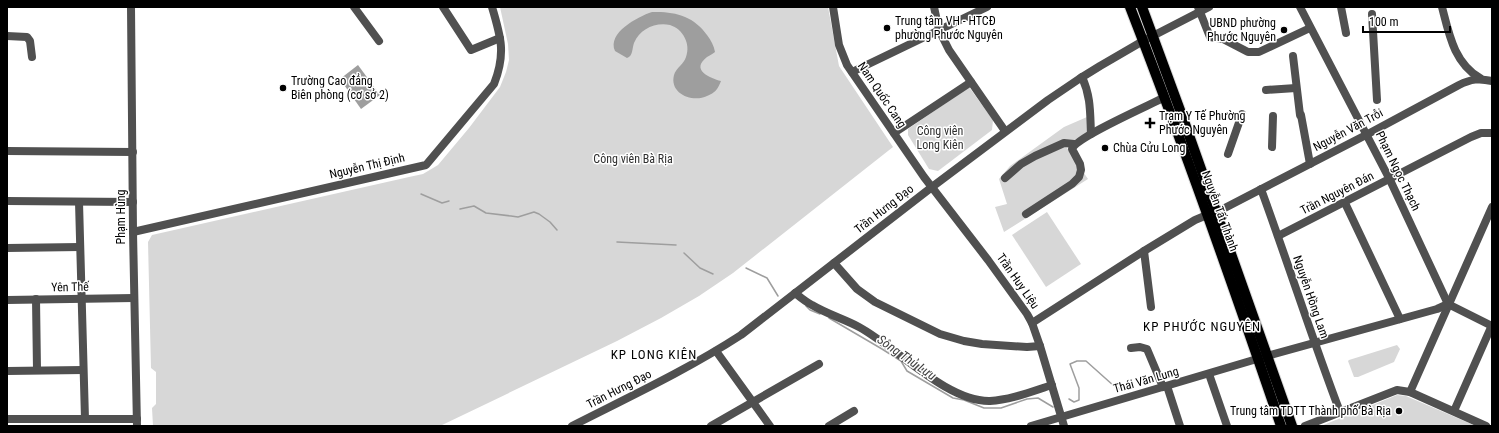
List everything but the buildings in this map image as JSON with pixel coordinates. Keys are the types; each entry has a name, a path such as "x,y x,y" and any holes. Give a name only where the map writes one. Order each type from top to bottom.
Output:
{"main road":[{"name":"Nguyễn Tất Thành","path":"1130,7 1212,213"},
{"name":"Nguyễn Tất Thành","path":"1142,7 1262,358 1281,426"},
{"name":"Nguyễn Tất Thành","path":"1262,358 1292,426"}],"street":[{"name":"Phạm Hùng","path":"131,7 133,232 137,422"},
{"path":"354,7 379,41"},
{"path":"443,7 471,50 500,38"},
{"name":"Nguyễn Thị Định","path":"133,232 426,165 494,84 499,72 502,52 492,7"},
{"name":"Nam Quốc Cang","path":"833,7 839,45 844,58 852,72 932,187"},
{"path":"934,7 939,30 949,50 1005,131"},
{"path":"852,72 987,7"},
{"name":"Trần Hưng Đạo","path":"572,426 679,372 741,335 1005,131 1082,77 1199,9 1209,7"},
{"name":"Phạm Ngọc Thạch","path":"1300,7 1390,180 1448,304"},
{"path":"1341,7 1346,33"},
{"path":"1442,7 1448,31 1461,62 1471,73 1480,78 1492,81"},
{"path":"1199,9 1210,37 1223,40 1248,52 1264,50 1310,28"},
{"path":"1372,14 1377,100"},
{"path":"7,36 27,37 30,41 32,57"},
{"path":"1293,56 1300,115 1310,164"},
{"path":"1082,77 1090,102 1091,134"},
{"name":"Nguyễn Văn Trỗi","path":"1032,323 1195,220 1310,164 1468,80 1480,78"},
{"path":"894,133 970,82"},
{"path":"1266,90 1296,88"},
{"path":"1005,178 1022,164 1035,156 1064,144 1074,144 1165,97"},
{"path":"1228,154 1242,114"},
{"path":"1272,147 1273,116"},
{"name":"Trần Nguyên Đán","path":"1278,236 1390,180 1471,137 1481,133 1492,133"},
{"path":"1026,214 1072,184 1079,177 1081,170 1080,164 1072,149 1074,144"},
{"path":"7,151 133,152"},
{"name":"Trần Huy Liệu","path":"932,187 988,260 1032,323 1064,426"},
{"name":"Nguyễn Hồng Lam","path":"1261,189 1314,343 1340,412"},
{"path":"7,202 133,202"},
{"path":"79,202 85,419"},
{"path":"1345,203 1400,319"},
{"path":"1410,392 1492,207"},
{"path":"7,248 80,247"},
{"path":"1144,251 1151,307"},
{"path":"834,263 857,289 875,302 940,334 958,340 982,344 1026,347 1040,346"},
{"path":"794,294 813,306 860,328 919,370 956,392 974,399 990,401 1006,399 1052,385"},
{"name":"Yên Thế","path":"7,300 134,298"},
{"path":"36,299 37,370"},
{"path":"1448,304 1492,326 1454,412"},
{"name":"Thái Văn Lung","path":"1031,426 1314,343 1437,309 1448,304"},
{"path":"1131,348 1140,347 1147,349 1165,387 1180,426"},
{"path":"716,351 770,426"},
{"path":"711,426 819,364"},
{"path":"7,371 83,370"},
{"path":"1209,374 1227,426"},
{"path":"1305,426 1397,390 1410,392 1486,426"},
{"path":"829,426 854,411"},
{"path":"7,419 85,419 137,422"}],"green space":[{"name":"Công viên Bà Rịa","path":"500,7 828,7 839,66 893,147 733,273 699,296 617,341 440,426 153,426 152,408 156,404 156,372 151,368 148,242 152,235 423,174 438,165 469,128 500,87 506,72 509,60 508,44"},
{"name":"Công viên Long Kiên","path":"969,87 993,120 992,130 938,171 929,169 908,135 908,129"},
{"path":"1087,117 1088,133 1065,145 1088,179 1004,232 995,207 1007,204 999,179 1010,166 1064,127"},
{"path":"1047,212 1081,264 1046,287 1012,235"},
{"path":"1397,345 1400,349 1394,362 1358,377 1354,377 1348,361 1349,360"},
{"name":"Trung tâm TDTT Thành phố Bà Rịa","path":"1397,395 1406,396 1476,426 1321,426"}],"shaded area":[{"path":"652,12 668,12 683,16 696,23 707,35 715,52 702,62 700,66 701,70 707,76 721,81 714,92 710,95 701,98 689,97 683,95 675,87 673,82 674,75 676,70 684,62 687,52 687,42 682,33 675,27 664,24 644,30 637,38 631,54 627,58 615,51 615,38 619,32 632,22"},
{"path":"358,65 380,95 361,109 340,79"}],"waterway":[{"name":"Sông Thủ Lựu","path":"421,194 442,203 449,201"},
{"name":"Sông Thủ Lựu","path":"460,209 474,206 486,213 518,217 534,212 550,222 557,230"},
{"name":"Sông Thủ Lựu","path":"617,242 676,245"},
{"name":"Sông Thủ Lựu","path":"684,253 700,268 713,274"},
{"name":"Sông Thủ Lựu","path":"746,268 767,278 778,296"},
{"name":"Sông Thủ Lựu","path":"806,306 810,310 820,314"},
{"name":"Sông Thủ Lựu","path":"829,318 901,361 907,371 953,398 964,400 984,408 1001,408 1027,399 1038,398 1053,407"},
{"name":"Sông Thủ Lựu","path":"1069,399 1074,402 1079,400 1079,388 1070,364 1077,361 1086,361 1114,386 1122,390"}],"place":[{"name":"Trung tâm VH - HTCĐ phường Phước Nguyên","path":"887,28"},
{"name":"UBND phường Phước Nguyên","path":"1284,30"},
{"name":"Trường Cao đẳng Biên phòng (cơ sở 2)","path":"283,88"},
{"name":"Trạm Y Tế Phường Phước Nguyên","path":"1150,123"},
{"name":"Chùa Cửu Long","path":"1105,148"},
{"name":"Trung tâm TDTT Thành phố Bà Rịa","path":"1399,411"}],"district":[{"name":"KP PHƯỚC NGUYÊN","path":"1202,326"},
{"name":"KP LONG KIÊN","path":"654,354"}]}
